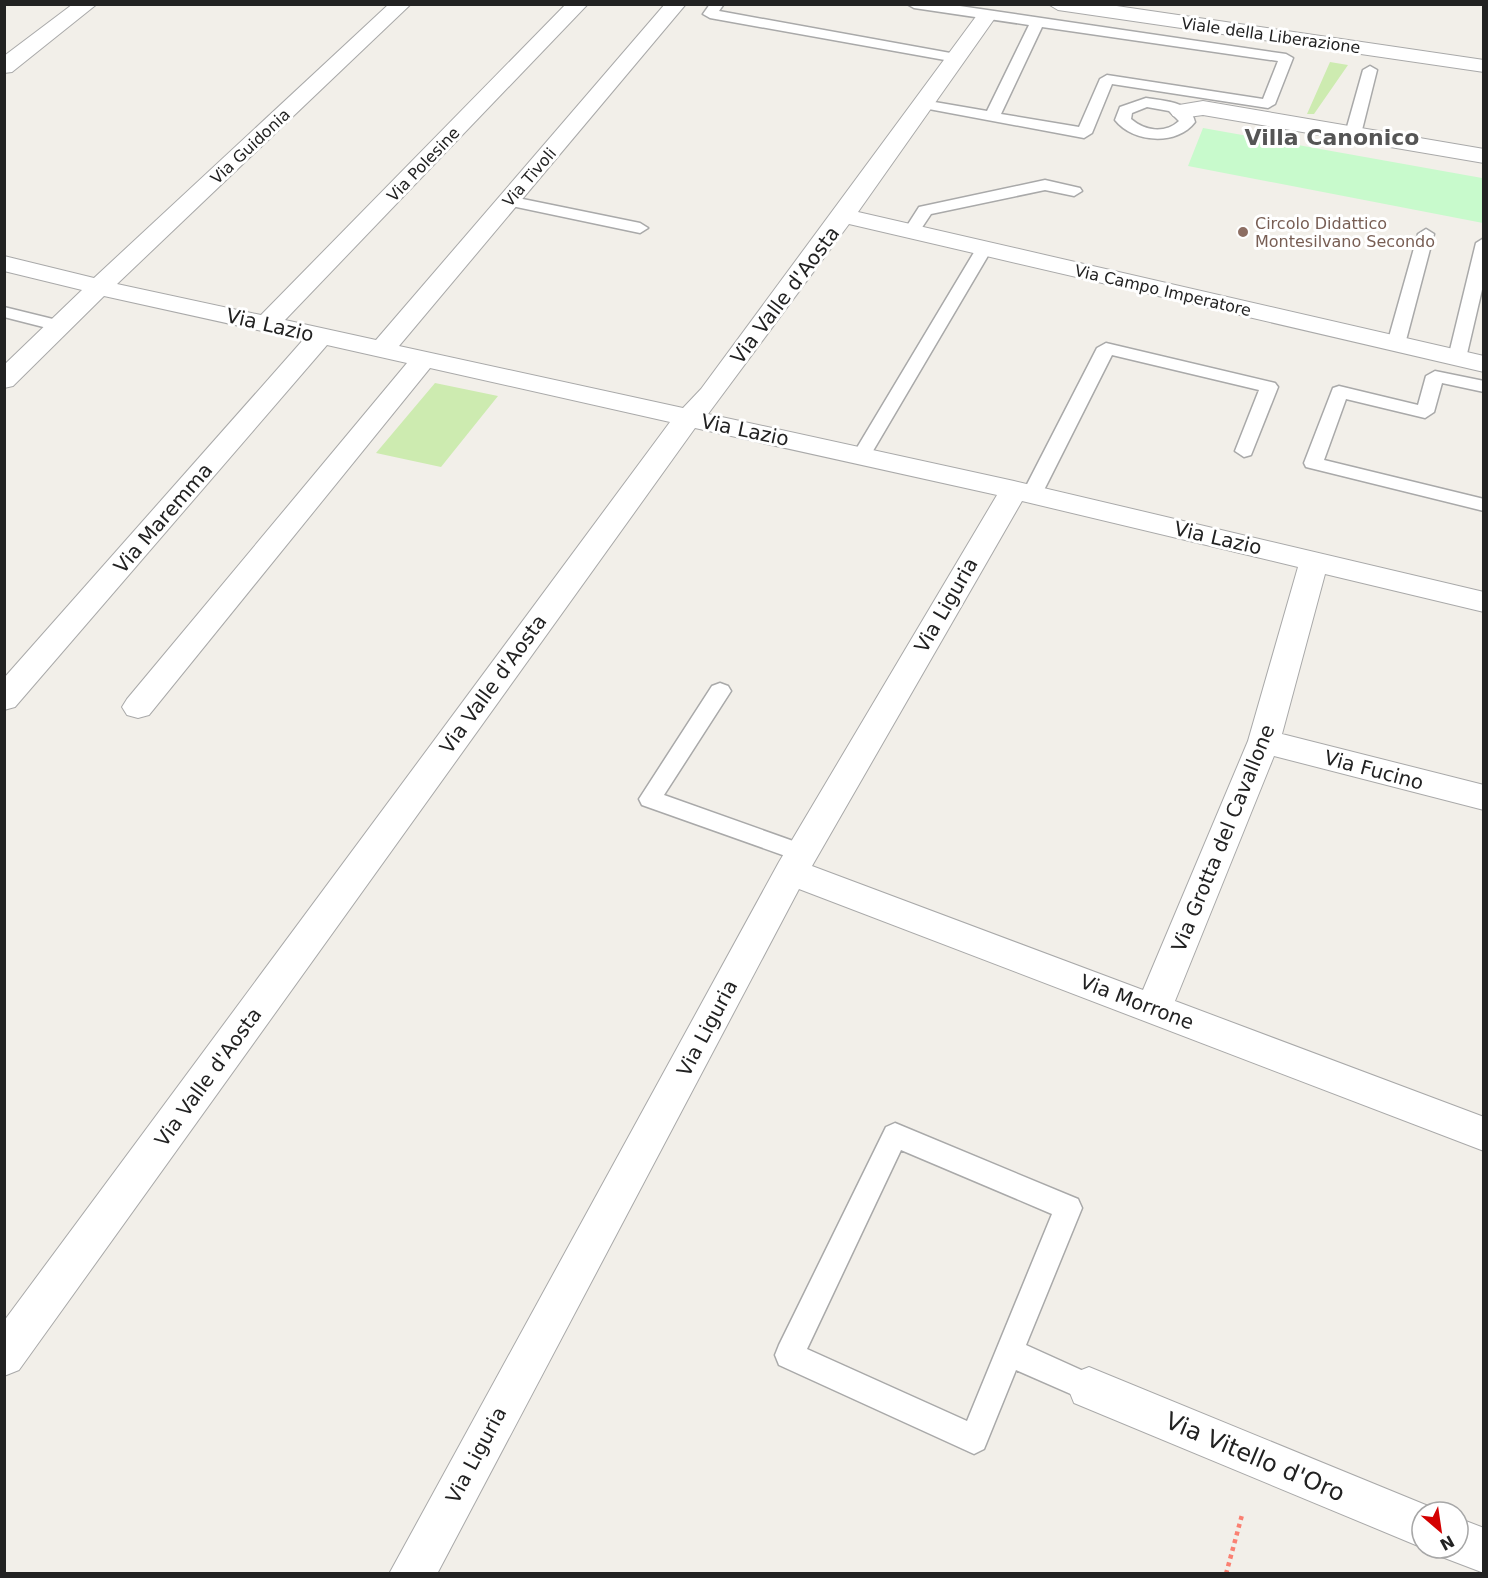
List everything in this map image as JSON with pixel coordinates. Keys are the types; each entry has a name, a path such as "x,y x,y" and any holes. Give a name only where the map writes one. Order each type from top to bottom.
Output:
{"street":[{"path":"4,66 87,4"},
{"name":"Via Guidonia","path":"4,380 99,287 401,4"},
{"name":"Via Polesine","path":"268,323 578,4"},
{"name":"Via Tivoli","path":"382,350 676,4"},
{"name":"Viale della Liberazione","path":"1058,4 1484,66"},
{"name":"Via Valle d'Aosta","path":"4,1356 674,436 692,418 843,216 987,15"},
{"path":"1181,111 1203,108 1484,156"},
{"name":"Via Campo Imperatore","path":"843,216 1396,344 1445,363 1484,364"},
{"name":"Via Lazio","path":"4,263 99,287 1023,492 1484,602"},
{"name":"Via Maremma","path":"4,699 321,336"},
{"path":"138,707 424,359"},
{"name":"Via Liguria","path":"412,1574 796,862 1023,492"},
{"name":"Via Grotta del Cavallone","path":"1154,1008 1264,741 1314,561"},
{"name":"Via Fucino","path":"1264,741 1484,798"},
{"name":"Via Morrone","path":"796,862 1154,1008 1484,1134"},
{"name":"Via Vitello d'Oro","path":"1089,1388 1410,1521"}],"lane":[{"path":"717,4 710,14 956,58"},
{"path":"914,4 1286,58 1268,104 1107,79 1084,133 992,117 919,110"},
{"path":"992,117 1037,22"},
{"path":"1353,134 1370,70"},
{"path":"919,110 1045,141"},
{"path":"911,232 925,210 1045,185 1074,191"},
{"path":"508,201 640,228"},
{"path":"1396,344 1426,234"},
{"path":"1484,243 1463,331 1445,363 1425,412 1339,392 1312,463 1484,505"},
{"path":"861,456 984,249"},
{"path":"4,312 59,326"},
{"path":"1463,331 1484,335"},
{"path":"1023,492 1106,348 1269,387 1244,451"},
{"path":"1445,363 1484,387"},
{"path":"720,691 650,799 796,862"},
{"path":"895,1135 1068,1208 1009,1352 974,1439 789,1355 895,1135"},
{"path":"1009,1352 1089,1388"}],"path":[{"path":"1226,1574 1242,1515"}],"green space":[{"path":"1330,62 1348,65 1314,114 1307,114"},
{"path":"1203,128 1482,178 1483,173 1483,223 1188,166"},
{"path":"435,383 498,396 441,467 376,453"}],"place":[{"name":"Circolo Didattico Montesilvano Secondo","path":"1243,232"}],"district":[{"name":"Villa Canonico","path":"1332,137"}]}
